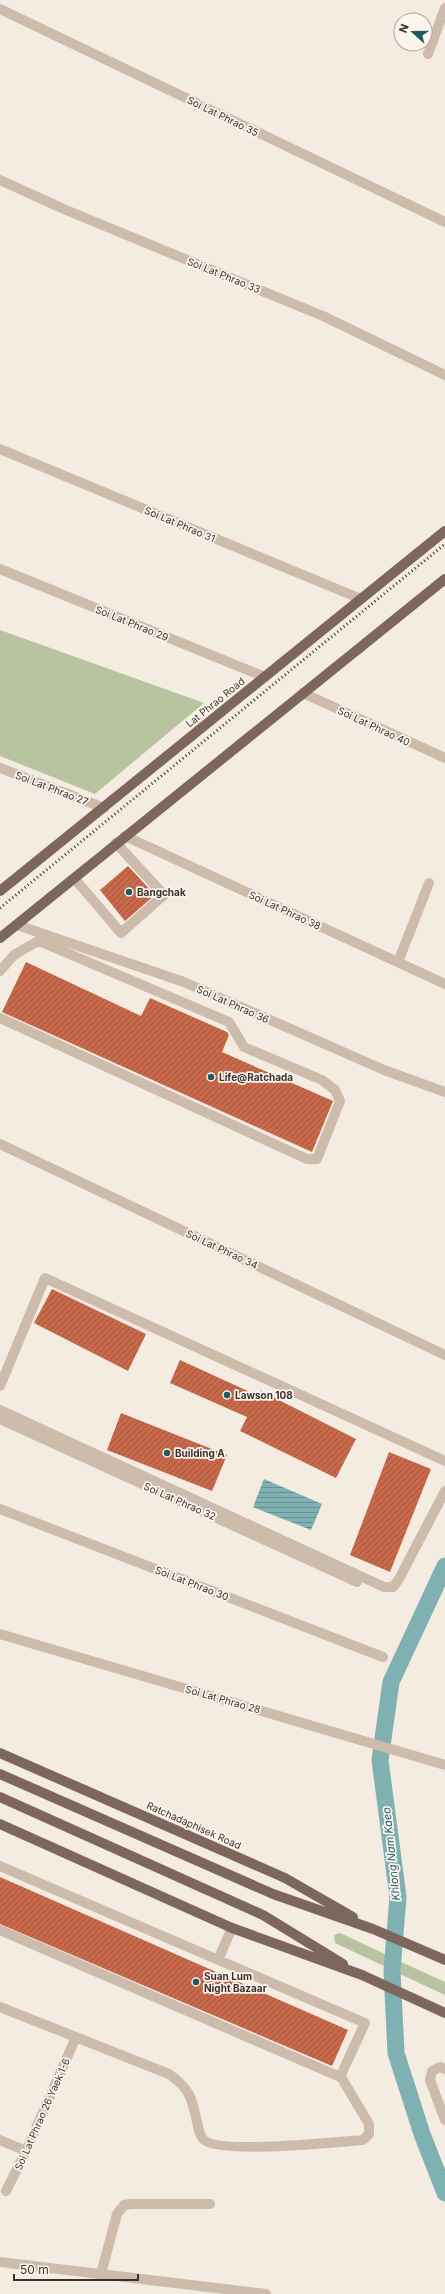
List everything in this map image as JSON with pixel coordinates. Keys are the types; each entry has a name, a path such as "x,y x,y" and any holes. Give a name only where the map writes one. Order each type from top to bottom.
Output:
{"main road":[{"name":"Lat Phrao Road","path":"0,891 445,531"},
{"path":"0,938 445,579"},
{"name":"Ratchadaphisek Road","path":"0,1753 285,1878 374,1929"},
{"name":"Ratchadaphisek Road","path":"0,1774 273,1894 374,1929 445,1960"},
{"path":"0,1797 263,1915 362,1975"},
{"path":"0,1824 232,1928 362,1975 445,2013"}],"street":[{"path":"428,54 445,8"},
{"name":"Soi Lat Phrao 35","path":"0,9 445,222"},
{"name":"Soi Lat Phrao 33","path":"0,180 66,210 323,316 445,375"},
{"name":"Soi Lat Phrao 31","path":"0,449 361,599"},
{"name":"Soi Lat Phrao 29","path":"0,569 265,677"},
{"name":"Soi Lat Phrao 40","path":"303,693 445,758"},
{"name":"Soi Lat Phrao 27","path":"0,768 104,808"},
{"name":"Soi Lat Phrao 38","path":"125,836 445,984"},
{"path":"74,878 121,933 164,895 116,843"},
{"path":"398,962 429,883"},
{"name":"Soi Lat Phrao 36","path":"17,924 184,982 384,1070 445,1092"},
{"path":"0,971 14,955 38,941 46,944 230,1022 244,1046 322,1080 335,1090 340,1101 317,1159 307,1159 0,1018"},
{"name":"Soi Lat Phrao 34","path":"0,1144 445,1355"},
{"path":"0,1386 44,1278 445,1461"},
{"path":"0,1410 384,1587 393,1587 399,1579 445,1491"},
{"name":"Soi Lat Phrao 32","path":"0,1419 360,1583"},
{"name":"Soi Lat Phrao 30","path":"0,1509 383,1657"},
{"name":"Soi Lat Phrao 28","path":"0,1634 445,1765"},
{"path":"0,1866 364,2022 341,2077"},
{"path":"218,1960 232,1928"},
{"path":"0,1930 341,2077 369,2124 369,2134 363,2140 258,2147 212,2145 203,2140 199,2130 191,2095 182,2083 169,2074 0,2007"},
{"name":"Soi Lat Phrao 26 Yaek 1-6","path":"6,2191 26,2151 76,2037"},
{"path":"445,2069 440,2067 432,2071 430,2080 439,2108 445,2120"},
{"path":"0,2140 26,2151"},
{"path":"101,2274 117,2214 124,2205 210,2204"},
{"path":"0,2262 266,2294"}],"green space":[{"path":"0,630 204,703 95,794 0,756"},
{"path":"340,1933 387,1955 386,1967 335,1943 334,1935"},
{"path":"401,1962 445,1982 445,1995 400,1974"}],"water":[{"path":"264,1479 322,1504 311,1530 253,1507"}],"building":[{"name":"Bangchak","path":"128,866 155,895 125,921 100,890"},
{"name":"Life@Ratchada","path":"26,962 141,1016 150,998 227,1032 229,1035 222,1052 333,1101 312,1152 2,1012"},
{"path":"52,1289 146,1334 128,1371 34,1323"},
{"path":"180,1360 259,1396 261,1391 356,1439 336,1478 240,1431 247,1417 170,1383"},
{"name":"Building A","path":"121,1413 227,1455 212,1491 107,1450"},
{"path":"389,1452 431,1469 390,1572 350,1555"},
{"path":"0,1877 348,2030 332,2066 0,1924"}],"waterway":[{"name":"Khlong Nam Kaeo","path":"445,1566 391,1682 380,1760 398,1897 392,1971 396,2053 422,2134 445,2193"}],"railway":[{"path":"0,908 445,544"}],"place":[{"name":"Bangchak","path":"129,892"},
{"name":"Life@Ratchada","path":"211,1077"},
{"name":"Lawson 108","path":"227,1395"},
{"name":"Building A","path":"167,1453"},
{"name":"Suan Lum Night Bazaar","path":"196,1982"}]}
